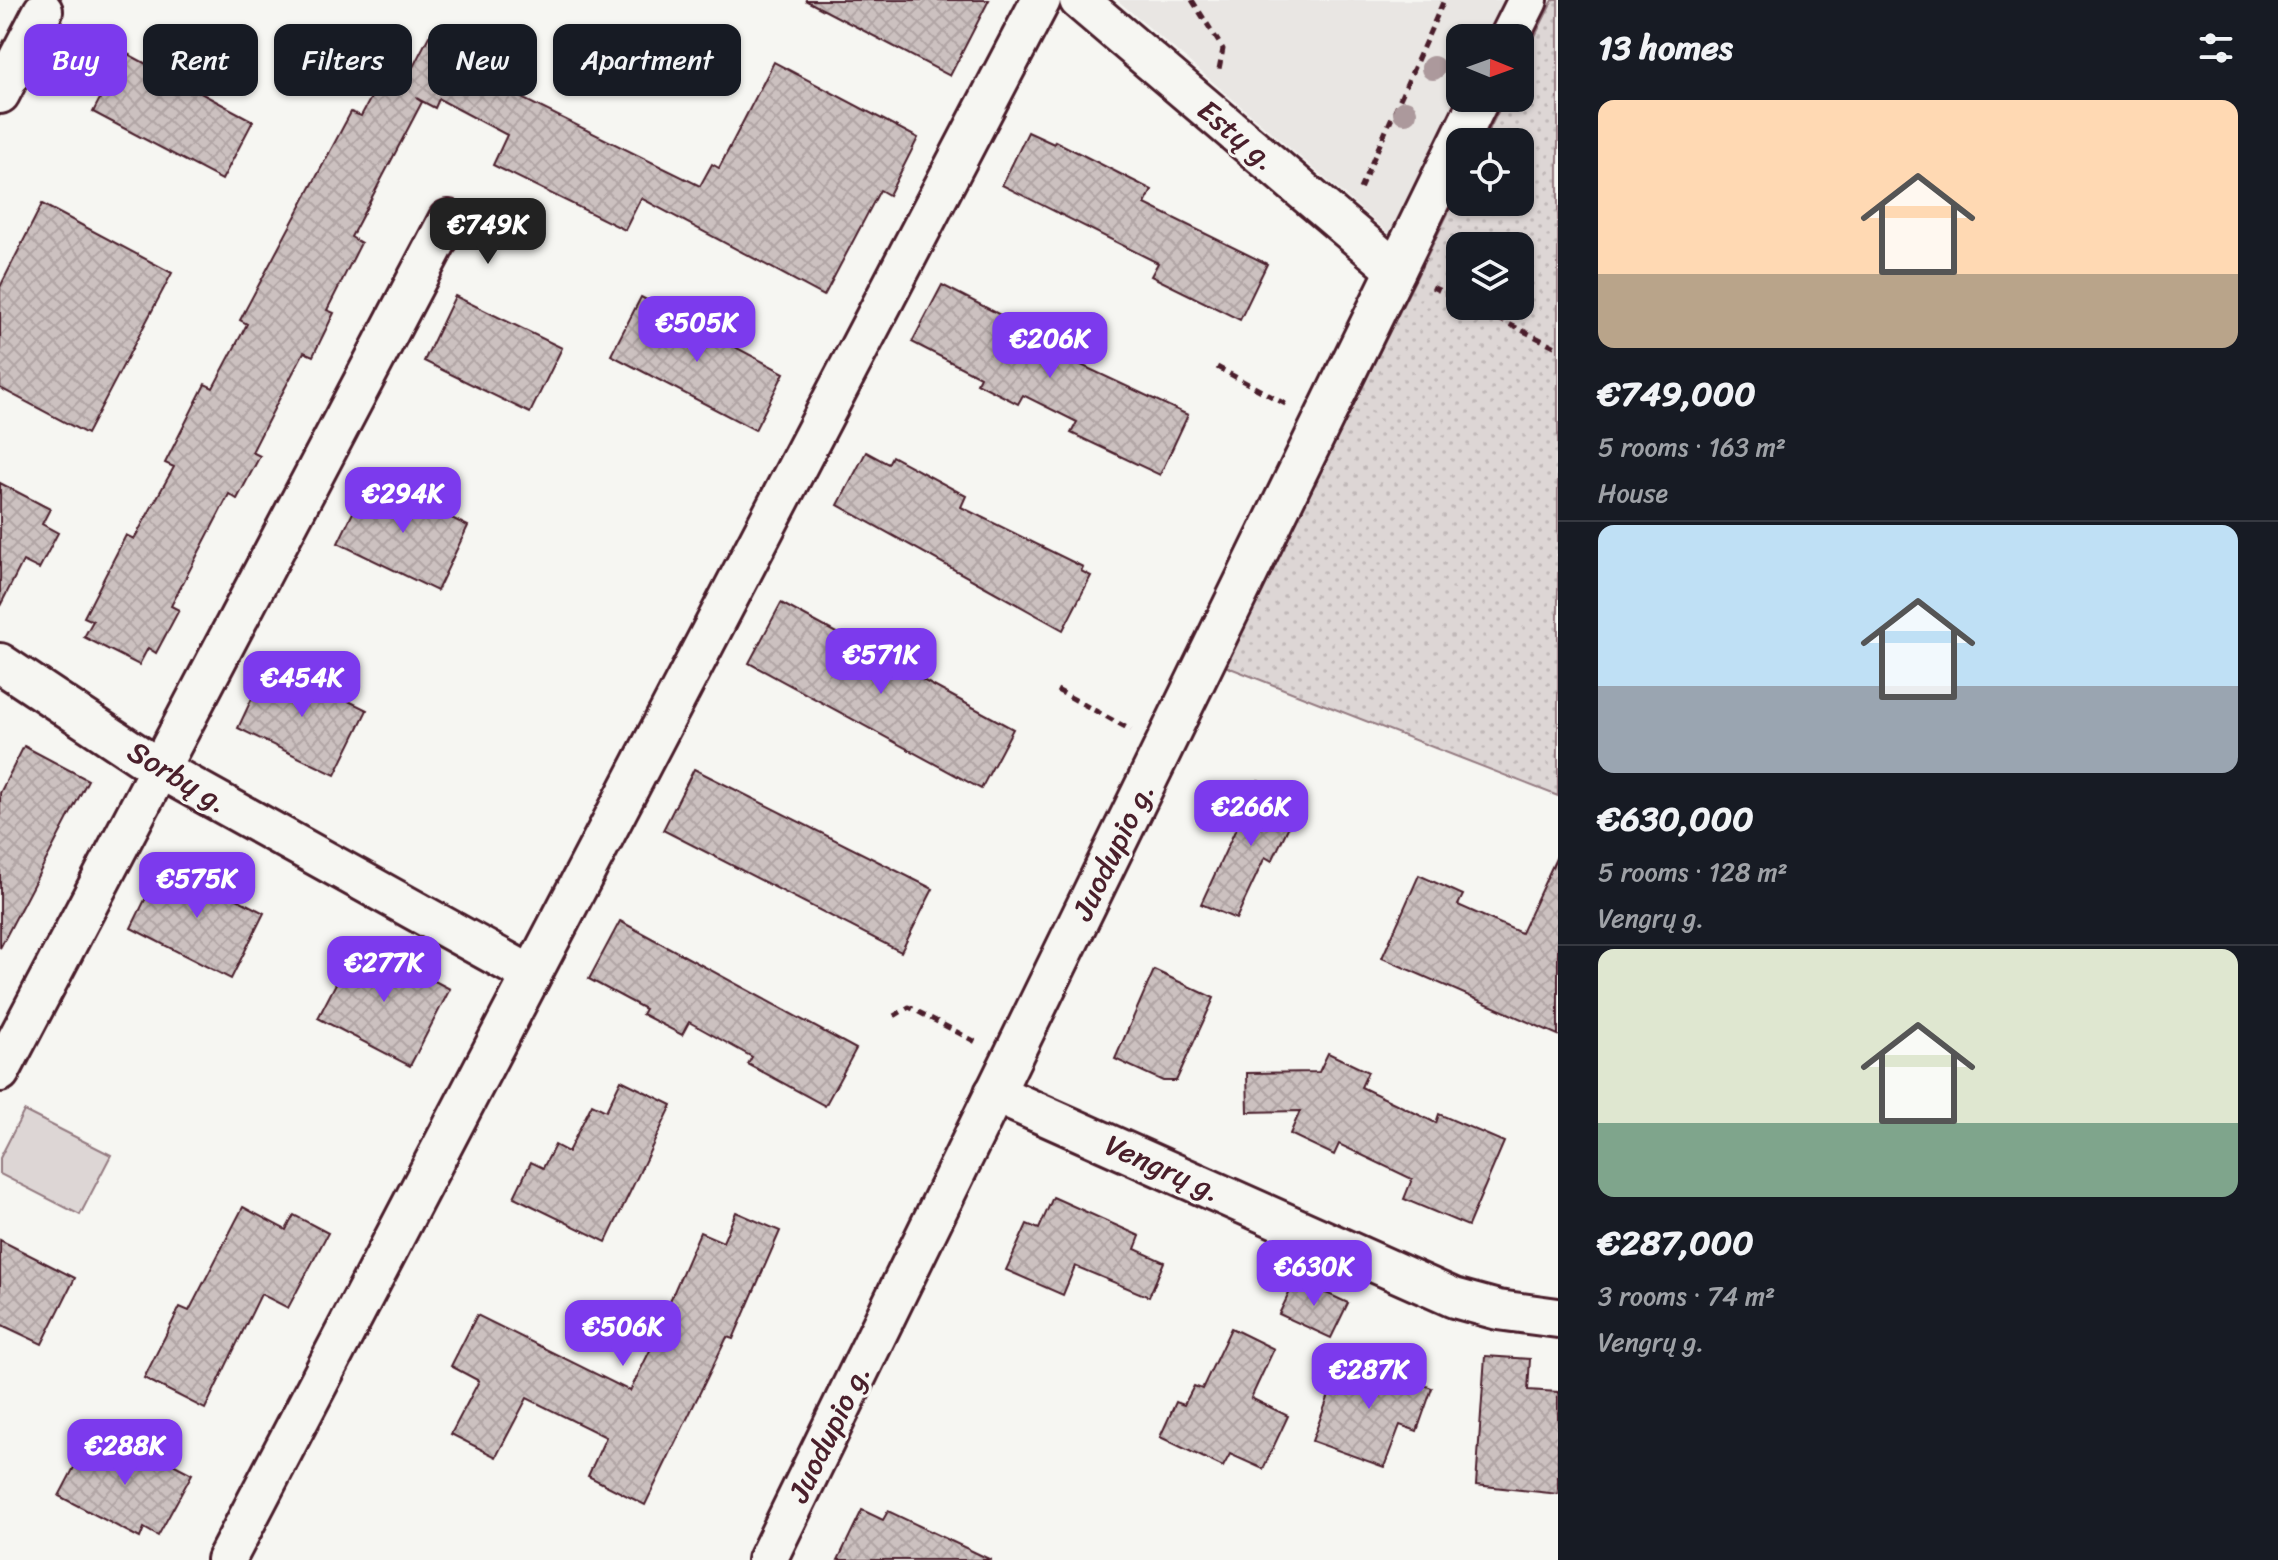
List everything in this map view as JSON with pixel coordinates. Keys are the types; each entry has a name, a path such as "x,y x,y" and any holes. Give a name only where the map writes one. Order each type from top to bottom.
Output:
{"street":[{"path":"226,1560 1041,0"},
{"name":"Estų g.","path":"1079,0 1396,270"},
{"path":"1516,24 1528,0"},
{"path":"0,94 43,11"},
{"name":"Juodupio g.","path":"767,1560 1473,112"},
{"path":"0,1072 448,220"},
{"name":"Sorbų g.","path":"0,663 158,768 531,975"},
{"name":"Vengrų g.","path":"1002,1076 1454,1298 1498,1310 1558,1318"}],"path":[{"path":"1192,0 1223,49 1211,113"},
{"path":"1344,226 1444,0"},
{"path":"1501,320 1558,348"},
{"path":"1217,367 1321,424"},
{"path":"1057,690 1164,747"},
{"path":"894,1016 909,1007 1002,1076"}],"shaded area":[{"path":"1117,0 1506,0 1494,24 1446,24 1446,112 1452,112 1392,236"},
{"path":"1553,0 1558,0 1558,796 1225,666 1447,216 1534,216 1534,128 1490,128 1498,112 1534,112 1534,38"},
{"path":"24,1111 111,1155 80,1215 0,1174 0,1158"}],"building":[{"path":"805,0 989,0 950,76"},
{"path":"428,38 428,96 517,96 700,186 712,164 719,168 774,62 918,138 889,195 880,190 824,296 641,198 625,230 493,165 507,135 439,99 435,108 416,98 422,102 351,237 361,243 327,310 334,313 313,356 304,352 276,405 252,452 260,456 237,499 229,494 171,606 179,610 156,653 148,648 139,665 84,637 93,621 84,617 126,535 134,539 174,467 165,463 205,384 213,388 247,324 240,320 351,112 361,116 372,96 412,96 412,69"},
{"path":"127,54 143,62 143,96 206,96 253,121 222,180 93,112 101,96 127,96"},
{"path":"1028,132 1054,144 1055,141 1152,190 1145,204 1267,264 1240,320 1151,276 1158,263 1002,185"},
{"path":"42,204 172,273 87,434 0,388 0,287"},
{"path":"942,285 1067,349 1064,357 1188,415 1160,475 1071,433 1077,422 1023,395 1018,404 977,383 980,377 912,342"},
{"path":"455,296 562,348 530,413 424,361"},
{"path":"641,297 784,373 755,430 611,355"},
{"path":"866,452 888,464 892,456 966,496 961,507 1083,567 1081,571 1091,576 1063,630 838,505"},
{"path":"370,478 468,526 437,591 338,543"},
{"path":"0,483 50,509 42,524 58,533 39,569 23,561 0,606"},
{"path":"781,603 1013,729 981,789 749,663"},
{"path":"269,662 367,710 335,775 238,728"},
{"path":"24,746 88,780 0,948 0,793"},
{"path":"694,769 933,889 901,952 663,830"},
{"path":"1258,781 1301,801 1272,861 1265,857 1236,919 1201,904"},
{"path":"1558,854 1558,1035 1382,958 1419,875 1463,895 1458,905 1521,933"},
{"path":"164,861 264,913 231,979 131,928"},
{"path":"620,921 856,1049 825,1106 748,1064 752,1057 689,1022 682,1035 642,1014 645,1009 589,979"},
{"path":"358,941 450,989 410,1066 318,1018"},
{"path":"1154,970 1214,998 1176,1081 1163,1081 1115,1059"},
{"path":"1328,1053 1368,1072 1361,1087 1436,1123 1439,1114 1504,1142 1468,1226 1404,1199 1412,1179 1339,1144 1334,1155 1290,1134 1300,1111 1248,1112 1247,1073 1319,1072"},
{"path":"621,1080 672,1105 606,1242 514,1197 531,1162 543,1168 555,1145 568,1152 592,1104 606,1111"},
{"path":"1053,1197 1140,1236 1135,1249 1164,1262 1149,1297 1075,1266 1063,1295 1006,1270 1027,1224 1039,1229"},
{"path":"243,1207 286,1230 294,1215 328,1233 288,1308 261,1294 205,1409 144,1378 180,1307 189,1311"},
{"path":"736,1212 780,1231 733,1339 727,1337 645,1505 588,1476 606,1437 527,1398 496,1457 451,1434 479,1381 451,1366 477,1315 630,1391 669,1312 666,1310 700,1232 723,1242"},
{"path":"0,1240 75,1278 42,1344 0,1324"},
{"path":"1296,1279 1348,1303 1331,1338 1279,1314"},
{"path":"1231,1328 1274,1349 1251,1398 1288,1416 1263,1469 1230,1454 1223,1467 1160,1437 1176,1402 1184,1405 1194,1386 1202,1389"},
{"path":"1344,1355 1432,1388 1417,1431 1400,1425 1384,1467 1312,1441"},
{"path":"1485,1356 1530,1359 1528,1390 1558,1392 1558,1494 1476,1485"},
{"path":"92,1433 141,1459 146,1450 192,1474 158,1536 144,1528 140,1538 59,1496"},
{"path":"862,1510 883,1520 888,1511 991,1560 838,1560"}]}
